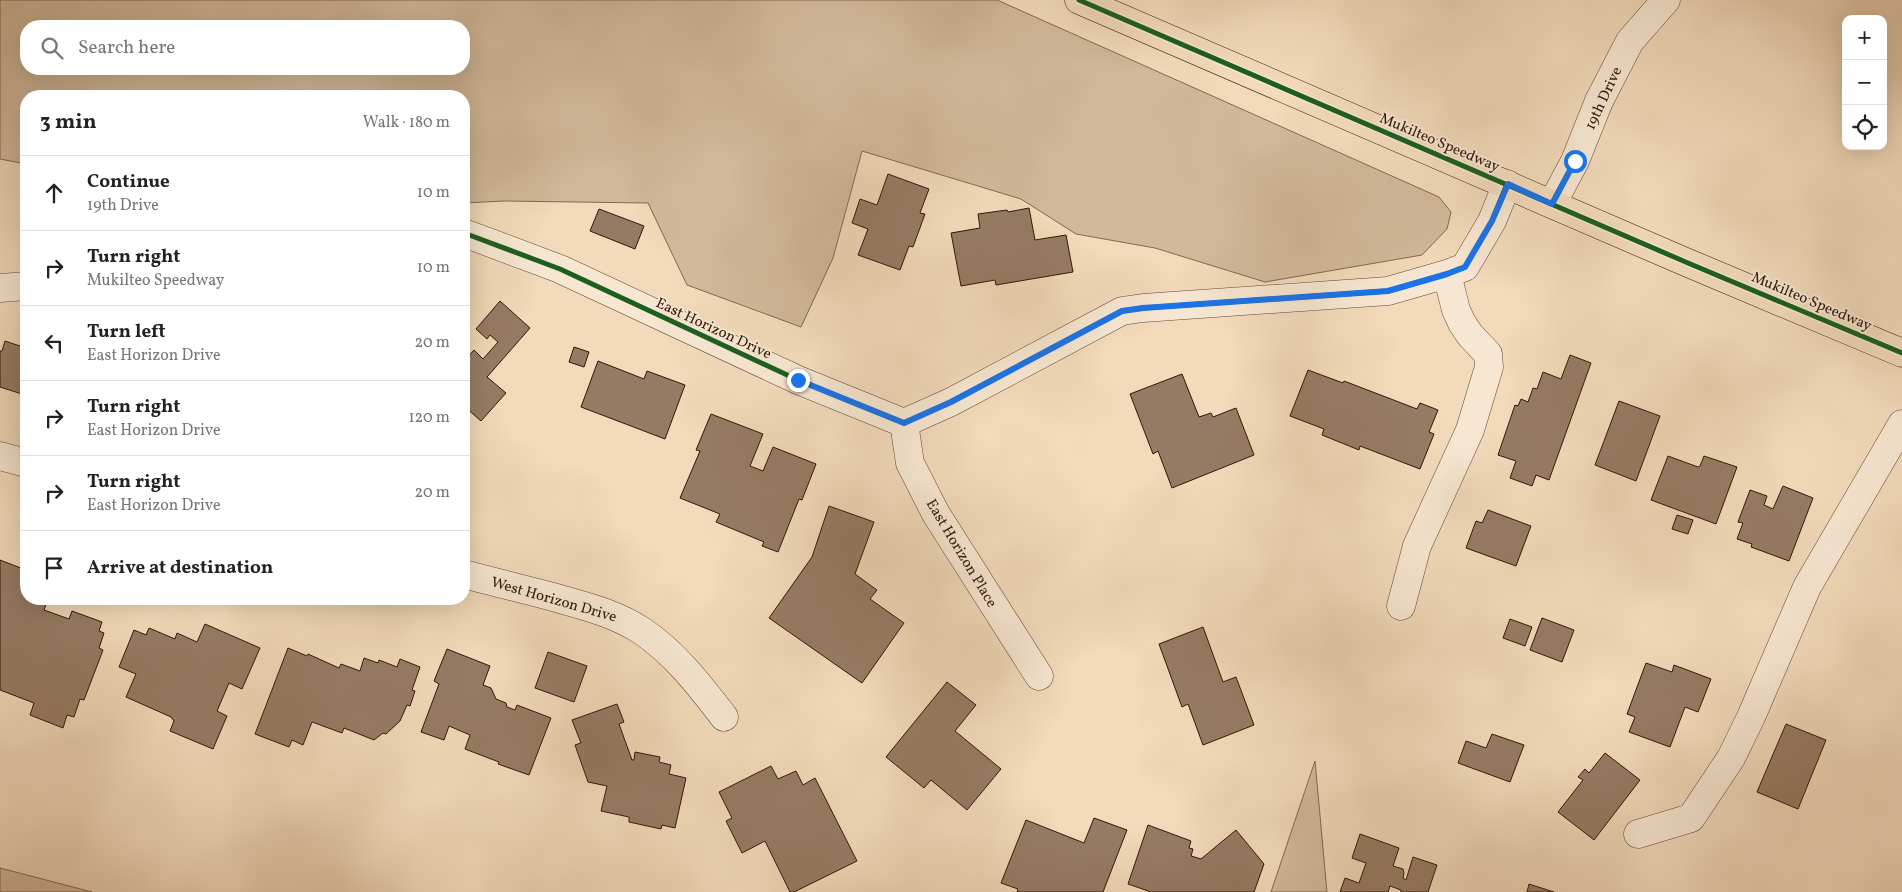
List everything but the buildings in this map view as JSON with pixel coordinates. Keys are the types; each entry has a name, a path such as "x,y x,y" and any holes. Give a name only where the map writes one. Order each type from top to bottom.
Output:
{"main road":[{"name":"Mukilteo Speedway","path":"1079,0 1902,353"}],"street":[{"name":"19th Drive","path":"1552,204 1575,161 1599,101 1630,42 1666,0"},
{"path":"904,423 951,402 1122,311 1388,291 1465,267 1492,221 1508,184"},
{"name":"East Horizon Drive","path":"470,234 560,269 798,380 904,423"},
{"path":"1401,606 1417,546 1470,430 1489,367 1488,354 1470,335 1456,310 1447,274"},
{"path":"0,288 20,286"},
{"name":"East Horizon Place","path":"904,423 910,463 936,514 1038,676"},
{"path":"1638,834 1691,818 1731,758 1751,717 1806,587 1902,424"},
{"path":"0,456 20,461"},
{"name":"West Horizon Drive","path":"470,576 586,606 618,617 642,631 667,650 702,688 724,716"}],"shaded area":[{"path":"0,0 997,0 1439,197 1451,212 1447,229 1422,255 1265,282 1155,248 1076,234 1021,199 862,151 833,258 801,327 687,285 648,203 504,201 470,203 470,90 20,90 20,163 0,159"},
{"path":"1315,761 1327,892 1271,892"},
{"path":"0,868 92,892 0,892"}],"cycle path":[{"path":"1079,0 1688,263 1902,353"},
{"path":"470,235 560,269 798,380 904,423 951,402 1122,311 1388,291 1465,267 1492,221 1507,184"}],"route":[{"path":"798,380 904,423 951,402 1122,311 1388,291 1465,267 1492,221 1508,184 1552,204 1575,161"}]}
